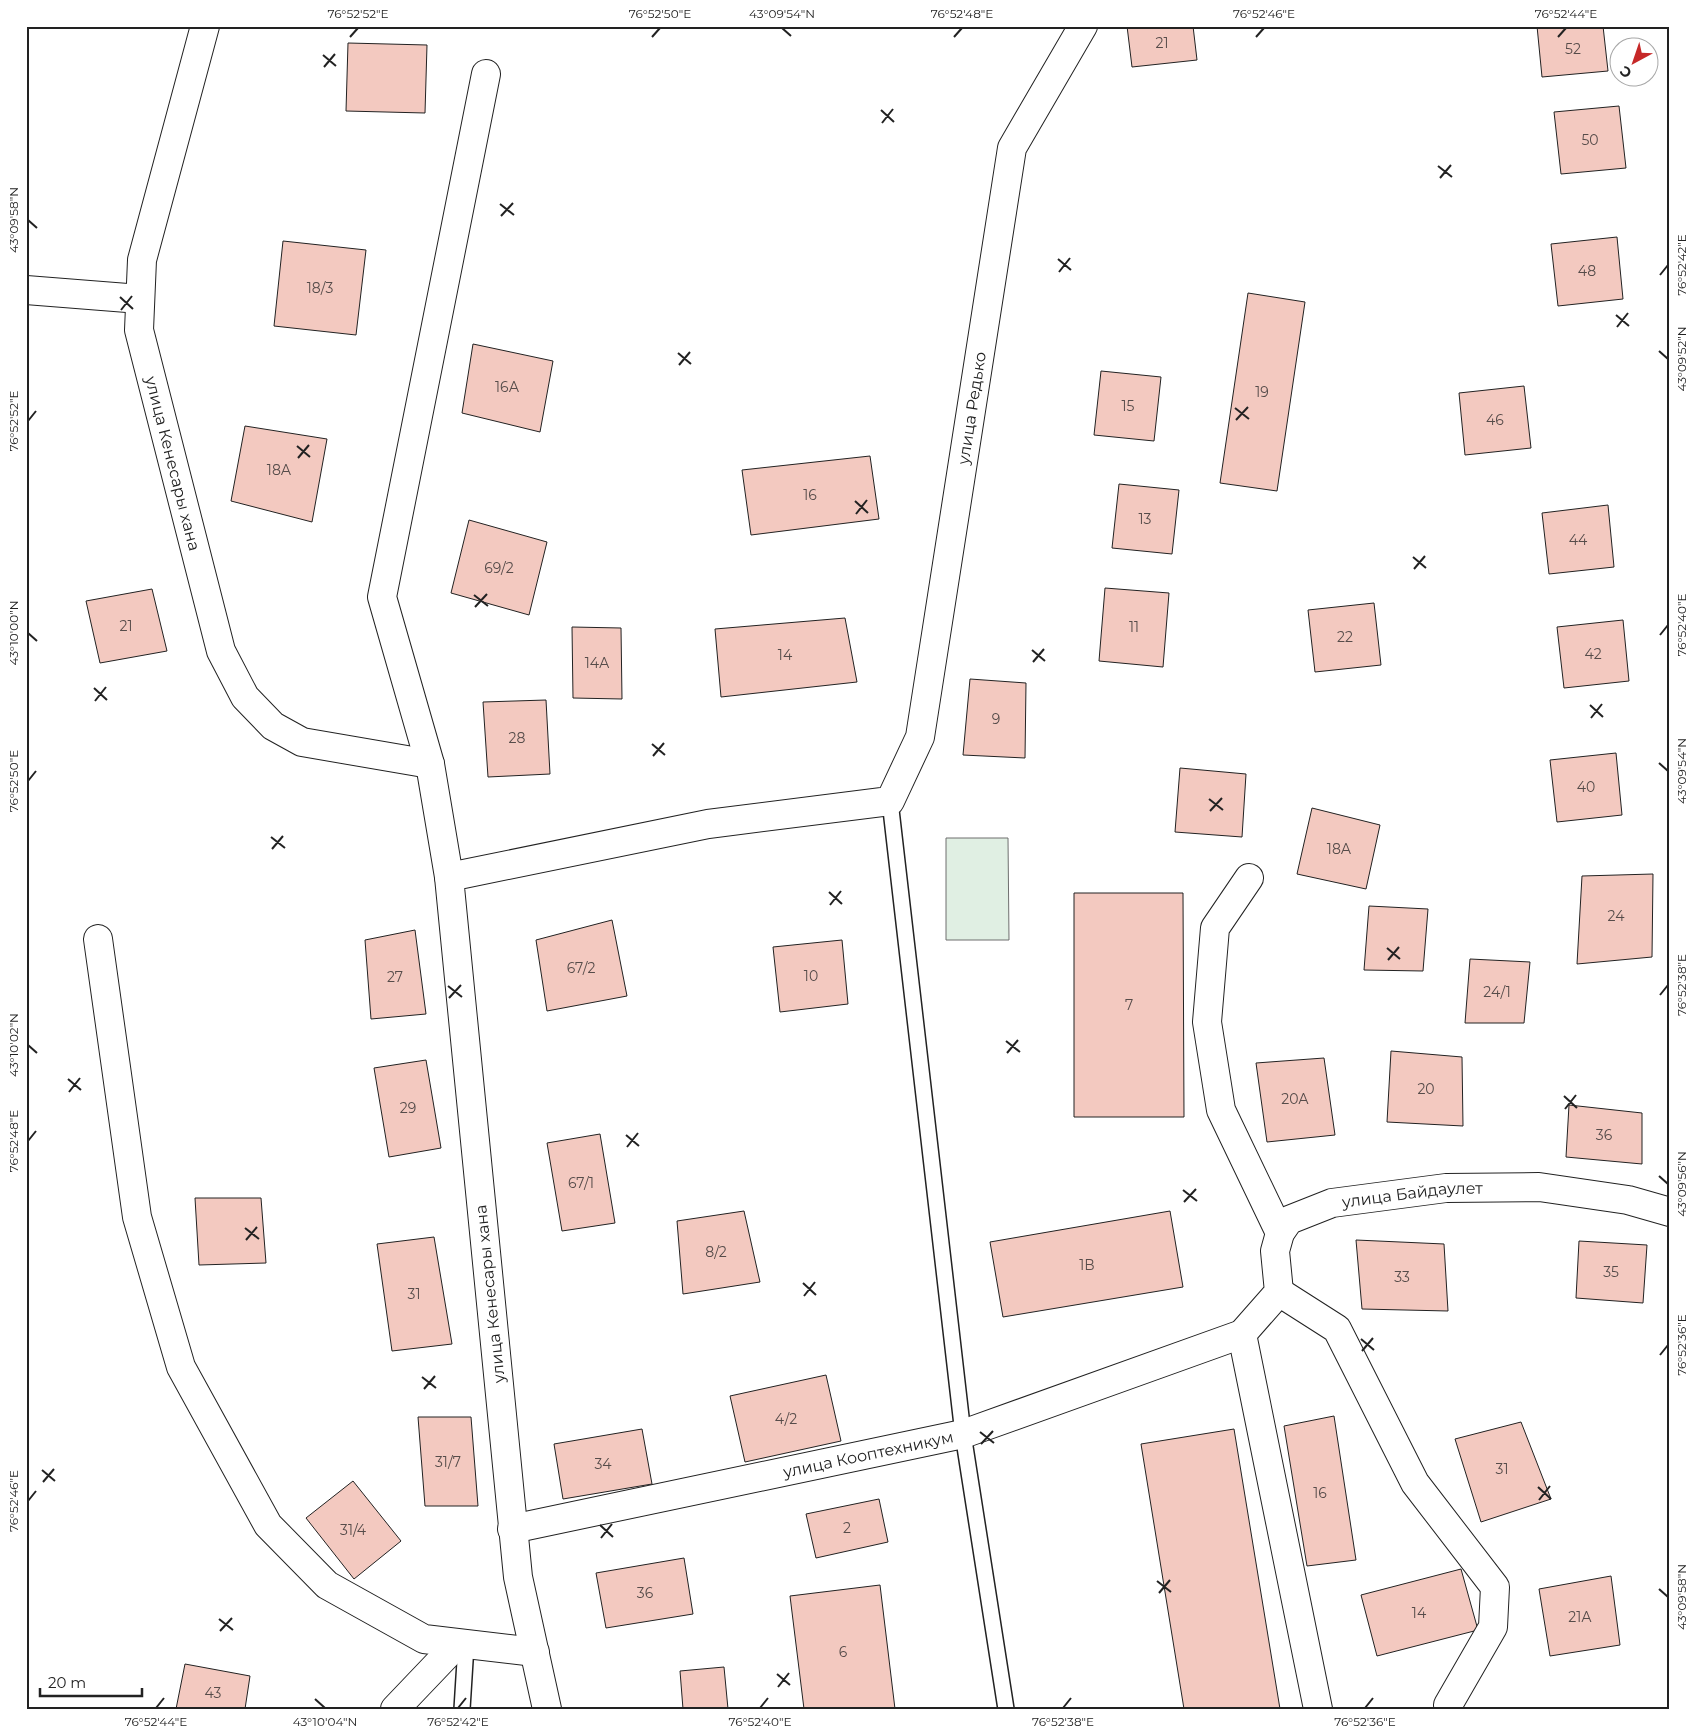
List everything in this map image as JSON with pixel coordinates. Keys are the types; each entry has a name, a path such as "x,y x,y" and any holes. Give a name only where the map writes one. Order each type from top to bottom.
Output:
{"street":[{"name":"улица Кенесары хана","path":"206,26 142,260 139,330 221,651 245,697 273,726 302,742 430,764"},
{"name":"улица Редько","path":"890,802 920,737 1012,148 1083,26"},
{"name":"улица Кенесары хана","path":"486,74 382,597 430,764 449,877 512,1528 518,1578 546,1709"},
{"path":"26,290 140,299"},
{"path":"449,877 708,824 890,802"},
{"path":"1248,878 1214,928 1207,1022 1221,1110 1280,1233 1275,1251 1279,1292 1242,1334 1318,1709"},
{"path":"98,939 137,1217 181,1367 268,1525 327,1586 424,1639 535,1652"},
{"name":"улица Байдаулет","path":"1280,1233 1289,1220 1332,1203 1446,1188 1539,1187 1628,1200 1670,1212"},
{"path":"1279,1292 1337,1329 1415,1483 1494,1587 1493,1626 1466,1670 1448,1705 1449,1709"},
{"name":"улица Кооптехникум","path":"512,1528 963,1434 1242,1334"},
{"path":"395,1709 462,1644"}],"lane":[{"path":"890,802 963,1434 1006,1709"},
{"path":"462,1644 462,1709"}],"green space":[{"path":"946,838 1008,838 1009,940 946,940"}],"building":[{"path":"1127,26 1193,26 1197,60 1132,67"},
{"path":"1537,26 1603,26 1608,71 1542,77"},
{"path":"348,43 427,45 425,113 346,111"},
{"path":"1619,106 1626,168 1561,174 1554,112"},
{"path":"1617,237 1623,299 1558,306 1551,244"},
{"path":"283,241 366,250 356,335 274,326"},
{"path":"1248,293 1305,302 1277,491 1220,483"},
{"path":"473,344 553,361 540,432 462,413"},
{"path":"1101,371 1161,377 1154,441 1094,435"},
{"path":"1524,386 1531,448 1465,455 1459,393"},
{"path":"245,426 327,439 312,522 231,501"},
{"path":"870,456 879,519 751,535 742,470"},
{"path":"1119,484 1179,490 1172,554 1112,548"},
{"path":"1608,505 1614,567 1549,574 1542,513"},
{"path":"469,520 547,542 529,615 451,593"},
{"path":"1105,588 1169,593 1163,667 1099,661"},
{"path":"152,589 167,651 100,663 86,601"},
{"path":"1374,603 1381,665 1315,672 1308,610"},
{"path":"845,618 857,682 721,697 715,629"},
{"path":"1623,620 1629,681 1564,688 1557,627"},
{"path":"572,627 621,628 622,699 573,698"},
{"path":"970,679 1026,683 1025,758 963,755"},
{"path":"546,700 550,774 488,777 483,702"},
{"path":"1616,753 1622,815 1557,822 1550,760"},
{"path":"1180,768 1246,774 1242,837 1175,832"},
{"path":"1312,808 1380,825 1366,889 1297,874"},
{"path":"1653,874 1652,957 1577,964 1582,876"},
{"path":"1074,893 1183,893 1184,1117 1074,1117"},
{"path":"1369,906 1428,909 1423,971 1364,970"},
{"path":"612,920 627,996 547,1011 536,940"},
{"path":"415,930 426,1014 371,1019 365,940"},
{"path":"842,940 848,1004 780,1012 773,947"},
{"path":"1470,959 1530,962 1524,1023 1465,1023"},
{"path":"1391,1051 1462,1057 1463,1126 1387,1122"},
{"path":"1324,1058 1335,1135 1267,1142 1256,1063"},
{"path":"426,1060 441,1148 389,1157 374,1068"},
{"path":"1569,1105 1642,1113 1642,1164 1566,1157"},
{"path":"600,1134 615,1223 562,1231 547,1143"},
{"path":"195,1198 261,1198 266,1263 199,1265"},
{"path":"744,1211 760,1282 683,1294 677,1221"},
{"path":"1170,1211 1183,1287 1003,1317 990,1242"},
{"path":"434,1237 452,1344 392,1351 377,1244"},
{"path":"1356,1240 1444,1244 1448,1311 1362,1309"},
{"path":"1579,1241 1647,1245 1643,1303 1576,1298"},
{"path":"826,1375 841,1441 745,1462 730,1396"},
{"path":"1334,1416 1356,1560 1307,1566 1284,1426"},
{"path":"418,1417 471,1417 478,1506 425,1506"},
{"path":"1521,1422 1551,1499 1481,1522 1455,1439"},
{"path":"642,1429 652,1484 563,1499 554,1444"},
{"path":"1234,1429 1280,1709 1184,1709 1141,1444"},
{"path":"353,1481 401,1541 354,1579 306,1518"},
{"path":"879,1499 888,1542 816,1558 806,1514"},
{"path":"684,1558 693,1614 606,1628 596,1573"},
{"path":"1461,1569 1478,1630 1377,1656 1361,1595"},
{"path":"1611,1576 1620,1645 1550,1656 1539,1589"},
{"path":"880,1585 895,1709 804,1709 790,1596"},
{"path":"185,1664 250,1676 245,1709 176,1709"},
{"path":"724,1667 728,1709 683,1709 680,1671"}]}
